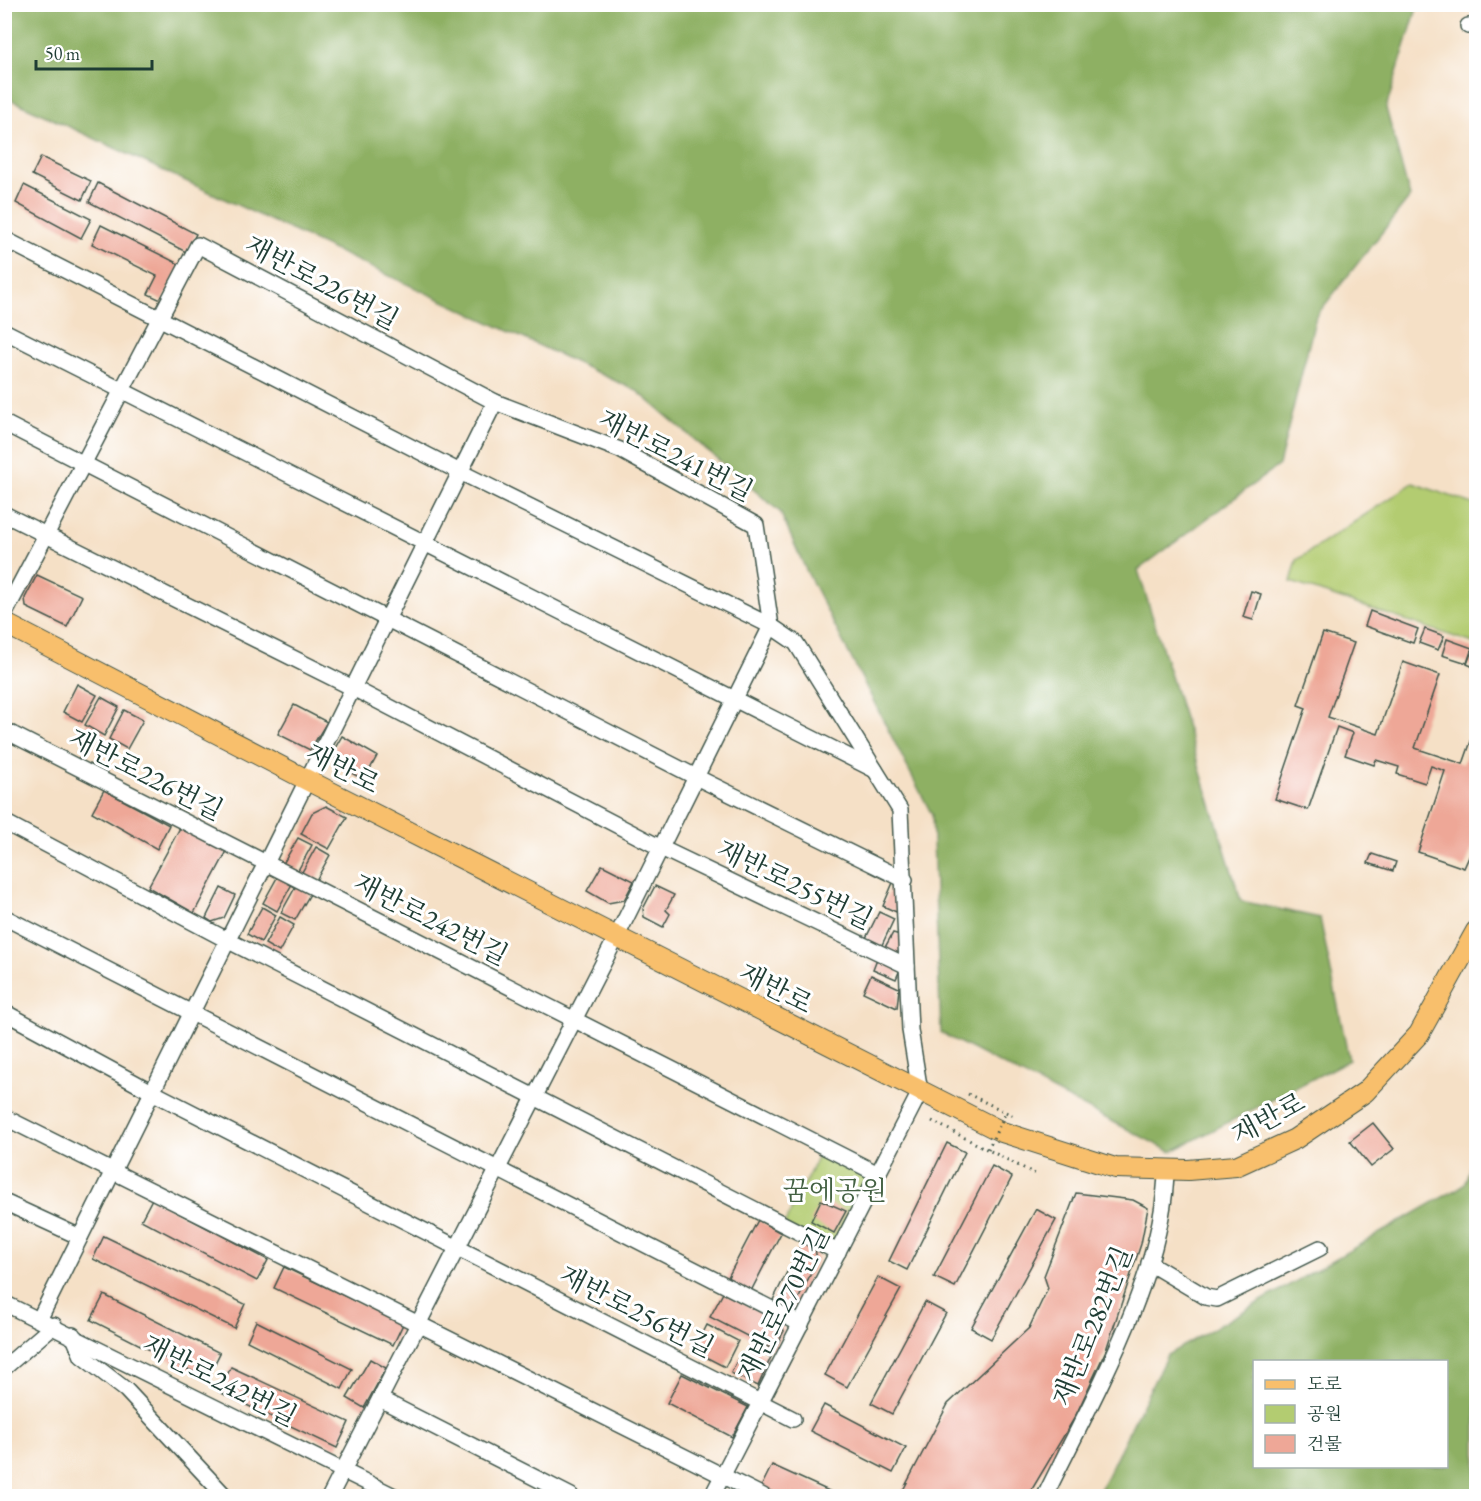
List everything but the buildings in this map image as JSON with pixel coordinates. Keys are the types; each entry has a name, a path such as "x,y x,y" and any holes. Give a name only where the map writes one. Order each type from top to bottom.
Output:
{"main road":[{"name":"재반로","path":"4,623 920,1092 1002,1132 1115,1168 1166,1169 1236,1166 1295,1139 1365,1092 1419,1034 1476,931"}],"street":[{"path":"4,239 460,472 771,626 617,936 330,1497"},
{"name":"재반로226번길","path":"4,615 198,245 495,402"},
{"path":"4,331 876,770"},
{"path":"4,1303 40,1318 495,402"},
{"name":"재반로241번길","path":"495,402 620,450 756,525 771,626"},
{"path":"4,423 696,777"},
{"path":"4,514 353,688 661,848"},
{"name":"재반로255번길","path":"771,626 796,643 900,810 905,880 910,1030 920,1092"},
{"name":"재반로226번길","path":"4,730 265,863"},
{"name":"재반로255번길","path":"696,777 905,880"},
{"path":"4,822 227,940 838,1252"},
{"name":"재반로255번길","path":"661,848 907,966"},
{"name":"재반로242번길","path":"265,863 574,1020"},
{"path":"4,916 801,1324"},
{"path":"4,1012 152,1092 457,1249"},
{"path":"574,1020 878,1174"},
{"name":"재반로270번길","path":"712,1497 920,1092"},
{"path":"4,1117 763,1497"},
{"name":"재반로282번길","path":"1045,1497 1119,1343 1149,1263 1166,1197 1166,1169"},
{"path":"4,1202 80,1237"},
{"path":"1149,1263 1206,1297 1217,1299 1320,1248"},
{"name":"재반로256번길","path":"457,1249 793,1419"},
{"name":"재반로242번길","path":"40,1318 343,1471"},
{"path":"4,1368 54,1325"},
{"name":"재반로242번길","path":"73,1335 82,1356 126,1390 221,1494"},
{"path":"380,1399 571,1497"},
{"path":"343,1471 394,1497"}],"path":[{"path":"961,1090 1006,1112 988,1149"},
{"path":"932,1121 1035,1174"}],"green space":[{"path":"5,4 1418,5 1386,108 1410,197 1316,316 1279,465 1138,570 1241,901 1320,918 1349,1060 1171,1152 941,1033 932,815 806,570 780,512 637,391 5,97"},
{"path":"1413,483 1476,505 1476,644 1291,582 1297,560"},
{"name":"꿈에공원","path":"823,1146 878,1174 838,1252 784,1225"},
{"path":"1476,1150 1476,1496 1097,1496 1167,1355 1464,1185"}]}
